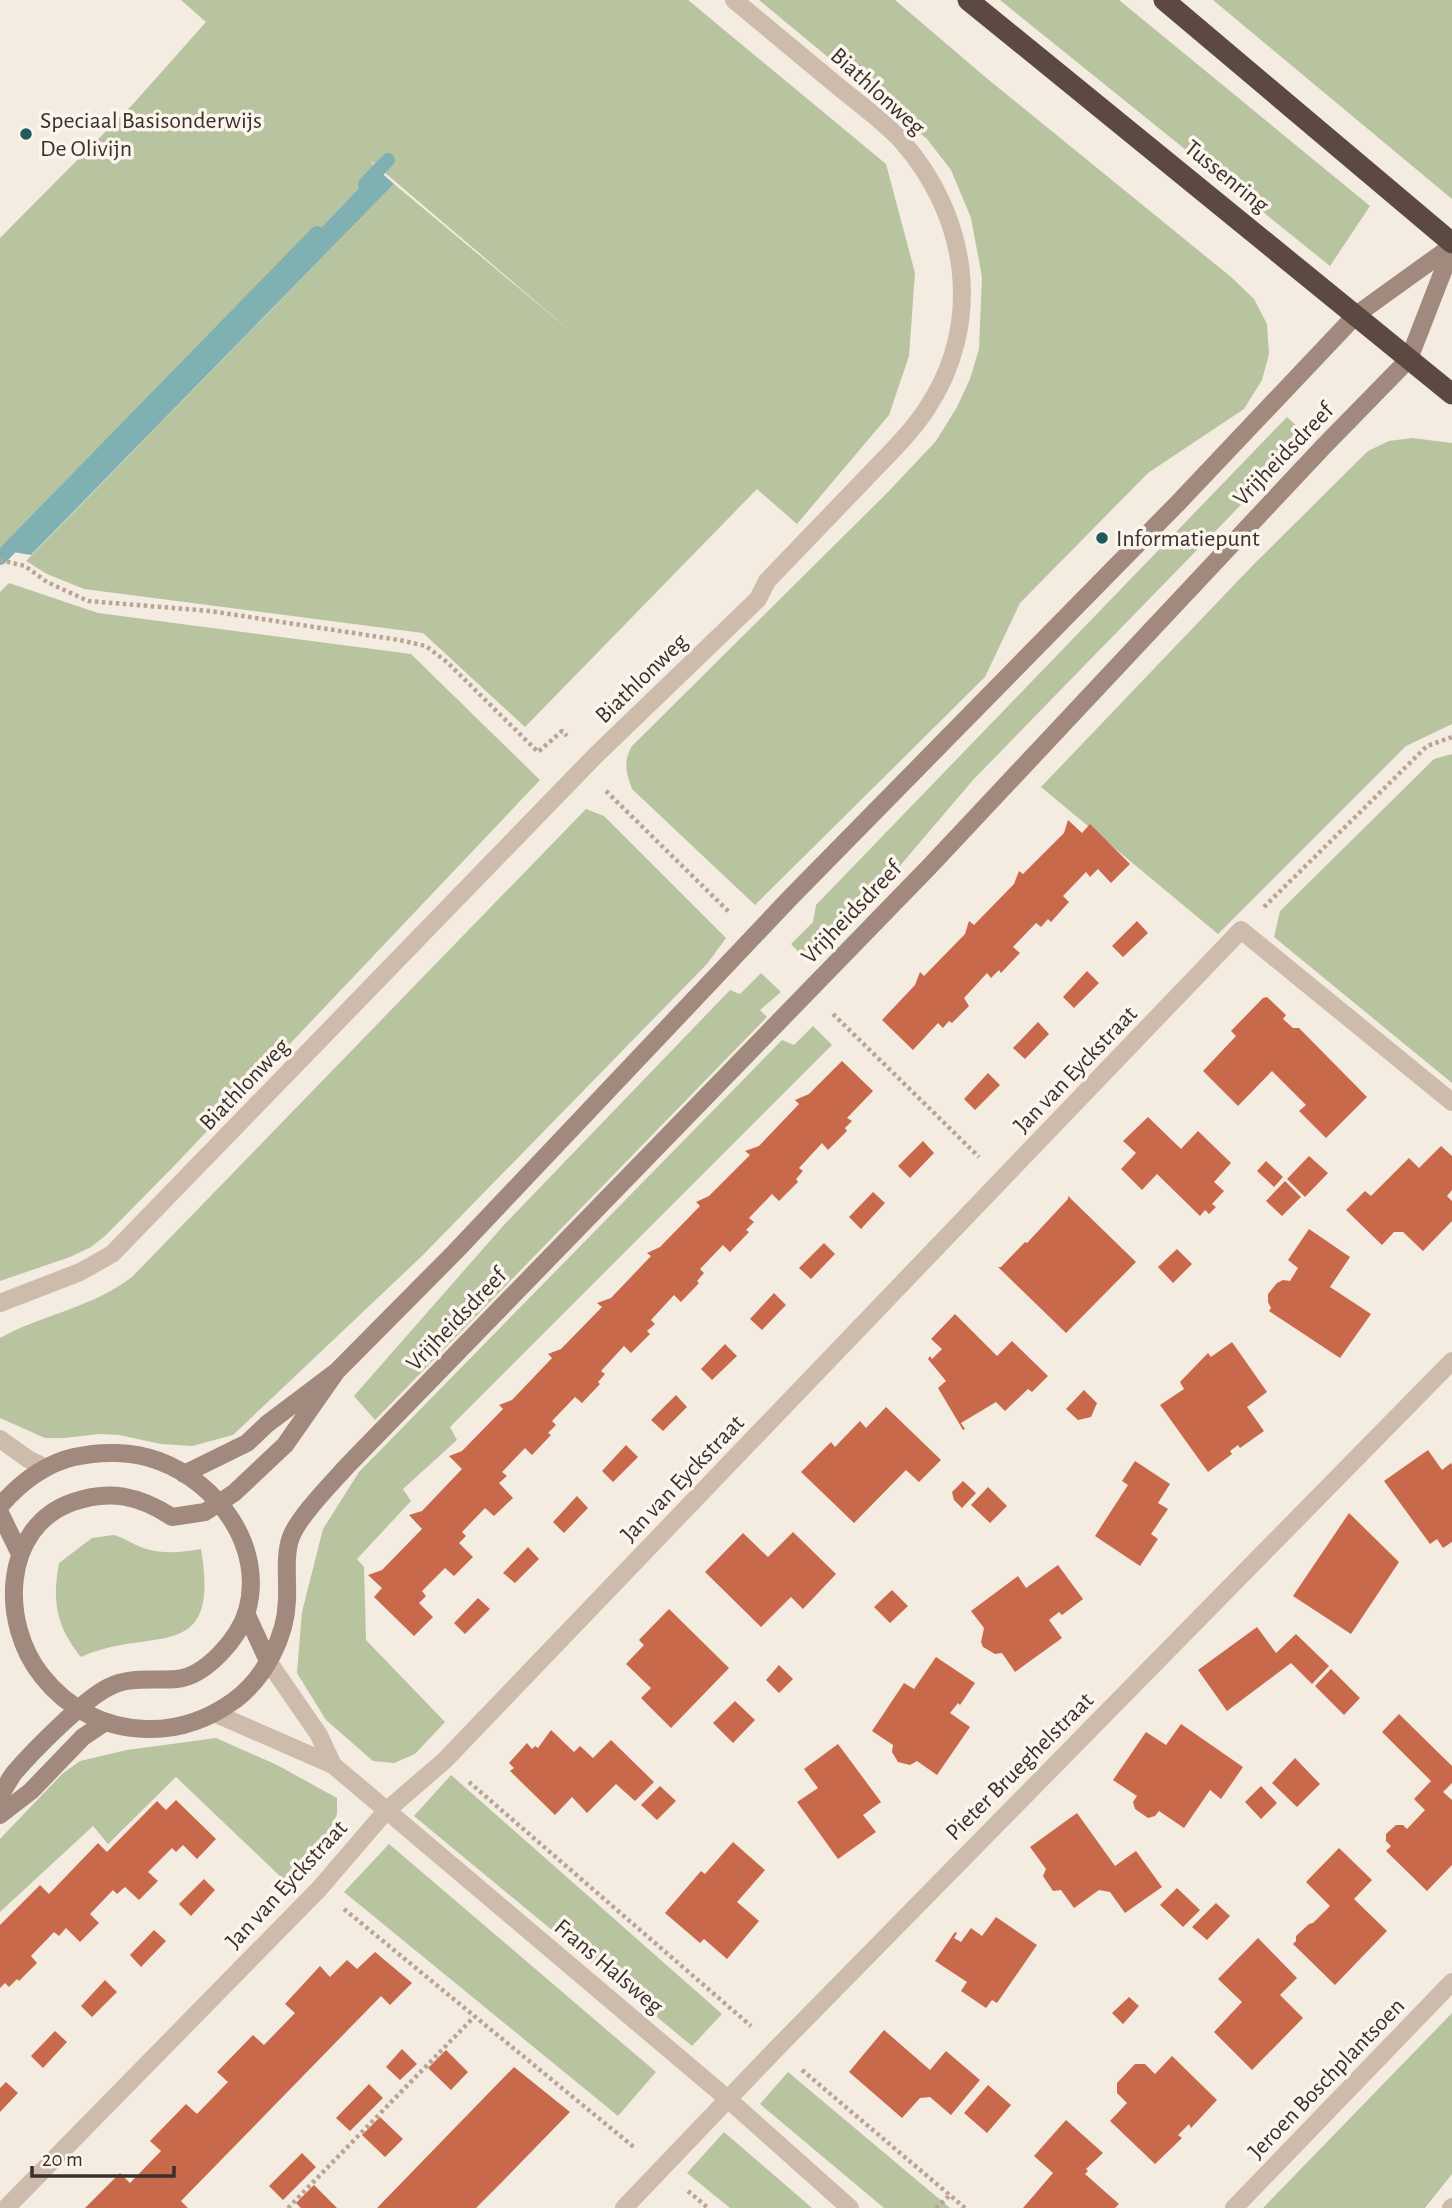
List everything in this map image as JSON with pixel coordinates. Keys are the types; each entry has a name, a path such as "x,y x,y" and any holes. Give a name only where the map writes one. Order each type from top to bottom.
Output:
{"highway":[{"name":"Tussenring","path":"968,0 1452,394"},
{"path":"1164,0 1452,246"}],"main road":[{"name":"Vrijheidsdreef","path":"184,1474 247,1443 267,1424 336,1372 465,1242 791,897 1167,514 1356,315 1452,246"},
{"name":"Vrijheidsdreef","path":"79,1709 104,1723 132,1729 160,1729 188,1724 214,1713 236,1699 254,1682 278,1643 287,1603 291,1536 315,1502 939,856 1409,359 1452,246"},
{"name":"Vrijheidsdreef","path":"220,1504 285,1445 336,1372"},
{"path":"0,1506 28,1478 73,1457 102,1453 159,1461 205,1488 220,1504 245,1544 251,1567 251,1591 246,1614 236,1635 221,1653 202,1668 181,1678 132,1680 109,1686 79,1709 14,1773 0,1795"},
{"path":"79,1709 57,1694 40,1674 22,1641 13,1603 14,1577 19,1552 31,1532 46,1516 65,1504 87,1497 109,1494 132,1496 172,1517 205,1512 220,1504"},
{"path":"0,1513 19,1552"},
{"path":"246,1614 268,1661"},
{"path":"0,1815 31,1791 83,1737 104,1723"}],"street":[{"name":"Biathlonweg","path":"0,1303 79,1272 112,1254 595,756 758,599 766,581 902,441 927,408 956,344 962,310 956,242 940,197 921,165 886,126 734,0"},
{"path":"1241,930 1452,1102"},
{"name":"Jan van Eyckstraat","path":"6,2208 319,1889 386,1811 444,1761 1241,930"},
{"name":"Pieter Brueghelstraat","path":"624,2208 776,2048 1452,1361"},
{"path":"0,1439 28,1460 46,1468"},
{"name":"Frans Halsweg","path":"268,1661 318,1735 333,1765"},
{"name":"Frans Halsweg","path":"214,1713 333,1765 729,2100 850,2208"},
{"name":"Jeroen Boschplantsoen","path":"1234,2208 1452,1982"}],"path":[{"path":"0,560 25,566 47,582 88,601 210,611 426,646 448,663 538,752 562,731 572,741"},
{"path":"1241,930 1427,746 1452,737"},
{"path":"600,785 654,839"},
{"path":"934,1111 1002,1180"},
{"path":"444,1761 965,2208"},
{"path":"319,1889 708,2208"},
{"path":"288,2208 474,2017"},
{"path":"936,2208 950,2195"}],"green space":[{"path":"181,0 688,0 886,164 915,273 909,356 889,415 797,524 757,489 525,727 423,633 84,589 47,574 26,561 394,184 574,334 370,160 377,169 13,552 0,549 0,238 134,103 206,22"},
{"path":"759,0 895,0 1231,277 1254,299 1267,324 1269,354 1262,380 1244,409 1148,473 1020,603 985,677 755,905 632,789 626,767 629,751 936,441 957,407 970,379 979,349 982,277 971,218 951,170 927,139"},
{"path":"1000,0 1119,0 1370,206 1330,266"},
{"path":"1213,0 1452,0 1452,199"},
{"path":"1287,417 1308,436 973,780 835,942 831,937 807,961 791,944 813,922 816,905"},
{"path":"1412,438 1452,443 1452,724 1406,746 1218,934 1041,787 1254,564 1368,451 1389,441"},
{"path":"9,583 98,613 411,654 540,780 105,1236 91,1247 70,1257 0,1281 0,592"},
{"path":"1452,754 1452,1083 1274,937 1280,911 1434,759"},
{"path":"586,809 604,816 726,938 707,964 422,1256 233,1435 192,1446 161,1444 119,1435 45,1438 0,1418 0,1338 101,1296 133,1276"},
{"path":"761,973 781,992 760,1010 767,1017 375,1420 354,1396 503,1226 730,990 740,994"},
{"path":"813,1026 832,1045 450,1427 457,1440 403,1489 411,1501 357,1559 364,1567 366,1640 445,1722 415,1754 394,1763 373,1761 326,1720 297,1673 302,1612 323,1529 359,1472 782,1040 794,1045"},
{"path":"113,1535 142,1548 158,1551 201,1549 204,1586 201,1611 191,1627 175,1635 107,1648 81,1657 66,1635 58,1613 56,1589 59,1563 92,1538"},
{"path":"216,1738 277,1765 337,1798 337,1814 318,1856 283,1879 176,1777 108,1844 93,1826 0,1912 0,1839 62,1774 80,1761 127,1750"},
{"path":"451,1775 722,2014 692,2046 414,1816"},
{"path":"389,1844 656,2072 618,2116 344,1892"},
{"path":"1452,2013 1452,2174 1425,2208 1263,2208"},
{"path":"788,2072 950,2208 884,2208 760,2104"},
{"path":"724,2132 812,2208 730,2208 687,2173"}],"water":[{"path":"377,169 394,184 31,555 13,552"}],"building":[{"path":"1068,820 1082,833 1090,824 1130,864 1111,883 1098,869 1090,877 1086,872 1063,896 1069,902 1051,922 1048,919 1041,927 1036,923 1013,947 1020,953 1001,973 999,970 991,978 987,973 964,998 969,1006 943,1028 938,1023 913,1050 882,1020 915,985 920,972 924,976 965,934 969,921 974,925 1014,884 1019,871 1023,874 1064,833"},
{"path":"1137,921 1148,933 1123,957 1112,946"},
{"path":"1087,971 1099,983 1074,1008 1063,997"},
{"path":"1267,997 1286,1015 1283,1019 1293,1028 1299,1028 1367,1097 1326,1138 1299,1111 1306,1105 1272,1071 1238,1106 1203,1071 1236,1036 1231,1031"},
{"path":"1038,1022 1049,1034 1025,1059 1013,1048"},
{"path":"842,1061 873,1091 847,1118 852,1121 845,1128 847,1131 828,1150 822,1143 799,1168 803,1171 796,1179 798,1182 779,1201 772,1194 749,1218 754,1222 746,1230 749,1232 730,1252 723,1245 700,1269 704,1273 697,1281 699,1283 681,1302 674,1295 651,1320 655,1324 647,1331 650,1334 631,1353 624,1346 601,1371 605,1374 598,1382 600,1384 582,1403 575,1397 552,1421 556,1425 548,1433 551,1435 532,1455 525,1448 502,1472 507,1476 499,1483 513,1498 494,1516 485,1508 462,1532 466,1536 459,1543 473,1557 454,1576 445,1568 422,1591 426,1596 419,1603 433,1617 414,1636 374,1597 382,1588 368,1575 382,1570 422,1529 409,1515 422,1511 462,1469 449,1456 462,1451 503,1409 499,1405 512,1400 552,1358 548,1354 561,1349 602,1307 597,1303 611,1298 651,1256 647,1253 660,1247 700,1206 696,1202 709,1196 750,1155 745,1151 759,1146 799,1104 795,1100 809,1094"},
{"path":"988,1073 1000,1085 975,1110 964,1099"},
{"path":"1148,1117 1181,1149 1198,1131 1231,1163 1214,1182 1224,1191 1212,1204 1216,1207 1209,1214 1205,1210 1200,1216 1157,1174 1142,1190 1121,1169 1136,1153 1123,1141"},
{"path":"923,1141 934,1153 910,1178 898,1166"},
{"path":"1441,1146 1452,1156 1452,1190 1447,1196 1452,1201 1452,1221 1423,1251 1403,1232 1394,1232 1382,1245 1346,1210 1365,1191 1371,1196 1409,1158 1419,1168"},
{"path":"1309,1156 1328,1173 1305,1197 1287,1179"},
{"path":"1266,1161 1283,1177 1274,1187 1257,1171"},
{"path":"1285,1181 1301,1197 1282,1216 1266,1201"},
{"path":"873,1192 885,1203 861,1229 849,1217"},
{"path":"1068,1196 1136,1262 1066,1333 998,1267 1027,1243"},
{"path":"1309,1229 1350,1257 1330,1287 1371,1314 1340,1358 1269,1311 1271,1308 1268,1294 1277,1283 1290,1281 1298,1268 1288,1260"},
{"path":"824,1243 835,1254 811,1279 799,1268"},
{"path":"1177,1249 1192,1264 1173,1283 1158,1267"},
{"path":"774,1293 786,1305 762,1330 750,1319"},
{"path":"955,1314 997,1356 1012,1341 1048,1376 1032,1392 1028,1389 1005,1411 996,1402 961,1423 965,1429 963,1430 938,1388 946,1381 928,1359 930,1356 932,1359 942,1349 931,1339"},
{"path":"1232,1342 1267,1392 1247,1407 1264,1431 1240,1448 1238,1445 1230,1451 1232,1454 1208,1472 1160,1405 1184,1389 1180,1382 1208,1353 1211,1357"},
{"path":"725,1344 737,1356 712,1380 701,1369"},
{"path":"1084,1390 1097,1403 1091,1417 1078,1420 1066,1409"},
{"path":"676,1395 687,1407 663,1431 651,1420"},
{"path":"886,1407 941,1460 919,1482 906,1470 854,1523 801,1472 831,1442 835,1447 860,1421 866,1428"},
{"path":"626,1445 638,1457 613,1482 602,1471"},
{"path":"1428,1450 1442,1470 1451,1463 1452,1465 1452,1542 1443,1548 1437,1539 1430,1544 1384,1481"},
{"path":"1135,1461 1170,1484 1158,1503 1168,1509 1151,1534 1158,1539 1140,1566 1095,1536 1128,1485 1122,1481"},
{"path":"963,1481 976,1493 962,1508 954,1500 952,1492"},
{"path":"988,1487 1007,1506 990,1523 971,1505"},
{"path":"577,1496 588,1508 564,1533 553,1522"},
{"path":"1349,1513 1399,1562 1351,1634 1293,1596"},
{"path":"793,1532 836,1574 803,1609 791,1597 761,1627 705,1572 743,1533 768,1557"},
{"path":"528,1547 539,1559 515,1583 503,1573"},
{"path":"1058,1565 1083,1599 1062,1615 1059,1612 1049,1620 1062,1638 1015,1672 1002,1653 995,1654 983,1647 981,1642 984,1628 971,1611 1018,1576 1026,1588"},
{"path":"892,1590 908,1606 890,1623 874,1607"},
{"path":"478,1598 490,1609 465,1634 454,1623"},
{"path":"669,1609 729,1668 671,1728 641,1698 651,1688 626,1664 644,1645 639,1640"},
{"path":"1257,1627 1276,1653 1296,1634 1329,1666 1312,1684 1291,1663 1227,1711 1198,1670"},
{"path":"936,1657 975,1683 960,1705 958,1703 950,1713 970,1727 937,1775 917,1761 910,1765 898,1762 892,1752 893,1745 872,1731 904,1683 914,1689"},
{"path":"779,1665 793,1679 779,1693 766,1680"},
{"path":"1331,1669 1360,1698 1344,1715 1315,1686"},
{"path":"735,1701 755,1720 733,1743 713,1723"},
{"path":"1399,1714 1452,1766 1452,1783 1443,1792 1452,1800 1452,1865 1427,1891 1386,1851 1391,1846 1386,1841 1386,1834 1396,1825 1403,1825 1407,1829 1425,1810 1414,1799 1431,1781 1382,1732"},
{"path":"1181,1724 1243,1767 1221,1799 1210,1790 1184,1828 1159,1811 1148,1818 1135,1809 1133,1802 1137,1796 1113,1780 1146,1732 1166,1745"},
{"path":"551,1730 574,1752 580,1746 593,1758 611,1740 654,1782 635,1801 616,1784 587,1813 572,1797 555,1815 510,1771 514,1768 509,1763 527,1743 532,1749 535,1746 538,1748"},
{"path":"838,1744 881,1802 863,1815 876,1832 838,1859 797,1802 818,1788 804,1769"},
{"path":"1295,1758 1320,1784 1297,1807 1272,1783"},
{"path":"660,1786 676,1801 657,1820 641,1805"},
{"path":"1261,1786 1277,1803 1261,1819 1245,1802"},
{"path":"176,1800 216,1839 197,1859 183,1845 176,1852 172,1848 148,1872 158,1881 139,1900 125,1887 117,1894 113,1890 90,1914 99,1923 80,1942 66,1928 59,1936 54,1932 31,1956 37,1963 19,1981 17,1979 9,1987 5,1983 0,1988 0,1925 40,1885 49,1894 98,1843 107,1852 157,1801 166,1810"},
{"path":"1077,1813 1115,1866 1136,1851 1162,1887 1125,1913 1110,1892 1099,1890 1074,1908 1061,1890 1053,1891 1043,1876 1046,1869 1030,1847"},
{"path":"733,1842 765,1870 737,1902 759,1921 727,1959 704,1939 700,1943 665,1913 701,1871 705,1874"},
{"path":"1339,1848 1372,1880 1354,1899 1387,1931 1335,1985 1293,1944 1296,1936 1330,1906 1306,1882"},
{"path":"204,1879 215,1890 191,1916 179,1904"},
{"path":"1177,1888 1200,1910 1183,1927 1160,1905"},
{"path":"1216,1903 1230,1916 1207,1940 1192,1927"},
{"path":"996,1917 1037,1945 997,2003 992,2000 986,2008 961,1991 967,1982 935,1961 955,1932 957,1933 954,1938 961,1942 971,1928 982,1936"},
{"path":"154,1930 166,1941 141,1967 130,1955"},
{"path":"1258,1938 1297,1978 1280,1995 1303,2018 1252,2070 1214,2032 1242,2002 1218,1979"},
{"path":"375,1952 412,1983 390,2005 381,1996 181,2201 188,2208 85,2208 120,2173 130,2183 161,2151 150,2141 186,2104 197,2114 228,2082 217,2072 253,2035 264,2045 295,2013 285,2004 320,1966 330,1977 347,1960 357,1969"},
{"path":"105,1980 117,1992 92,2017 81,2006"},
{"path":"1129,1997 1139,2006 1123,2024 1112,2013"},
{"path":"884,2030 930,2070 946,2051 980,2080 951,2115 930,2097 920,2098 902,2118 849,2072"},
{"path":"55,2031 67,2042 43,2068 31,2056"},
{"path":"402,2049 417,2064 400,2080 386,2067"},
{"path":"446,2050 468,2072 451,2090 428,2068"},
{"path":"1172,2056 1217,2100 1191,2128 1189,2124 1178,2135 1182,2138 1155,2164 1110,2121 1127,2103 1117,2093 1117,2083 1135,2064 1145,2064 1155,2074"},
{"path":"514,2067 570,2112 476,2208 377,2208"},
{"path":"6,2082 18,2093 0,2112 0,2088"},
{"path":"369,2084 383,2098 350,2131 336,2118"},
{"path":"988,2085 1011,2105 987,2133 964,2113"},
{"path":"380,2117 403,2139 385,2157 362,2135"},
{"path":"1066,2120 1103,2153 1086,2169 1088,2171 1085,2174 1119,2204 1115,2208 1023,2208 1053,2173 1034,2156"},
{"path":"302,2153 316,2167 283,2200 269,2186"},
{"path":"314,2185 337,2208 301,2208 296,2203"}],"waterway":[{"path":"365,184 388,160"},
{"path":"0,558 317,233"}],"place":[{"name":"Speciaal Basisonderwijs De Olivijn","path":"26,134"},
{"name":"Informatiepunt","path":"1102,538"}]}
